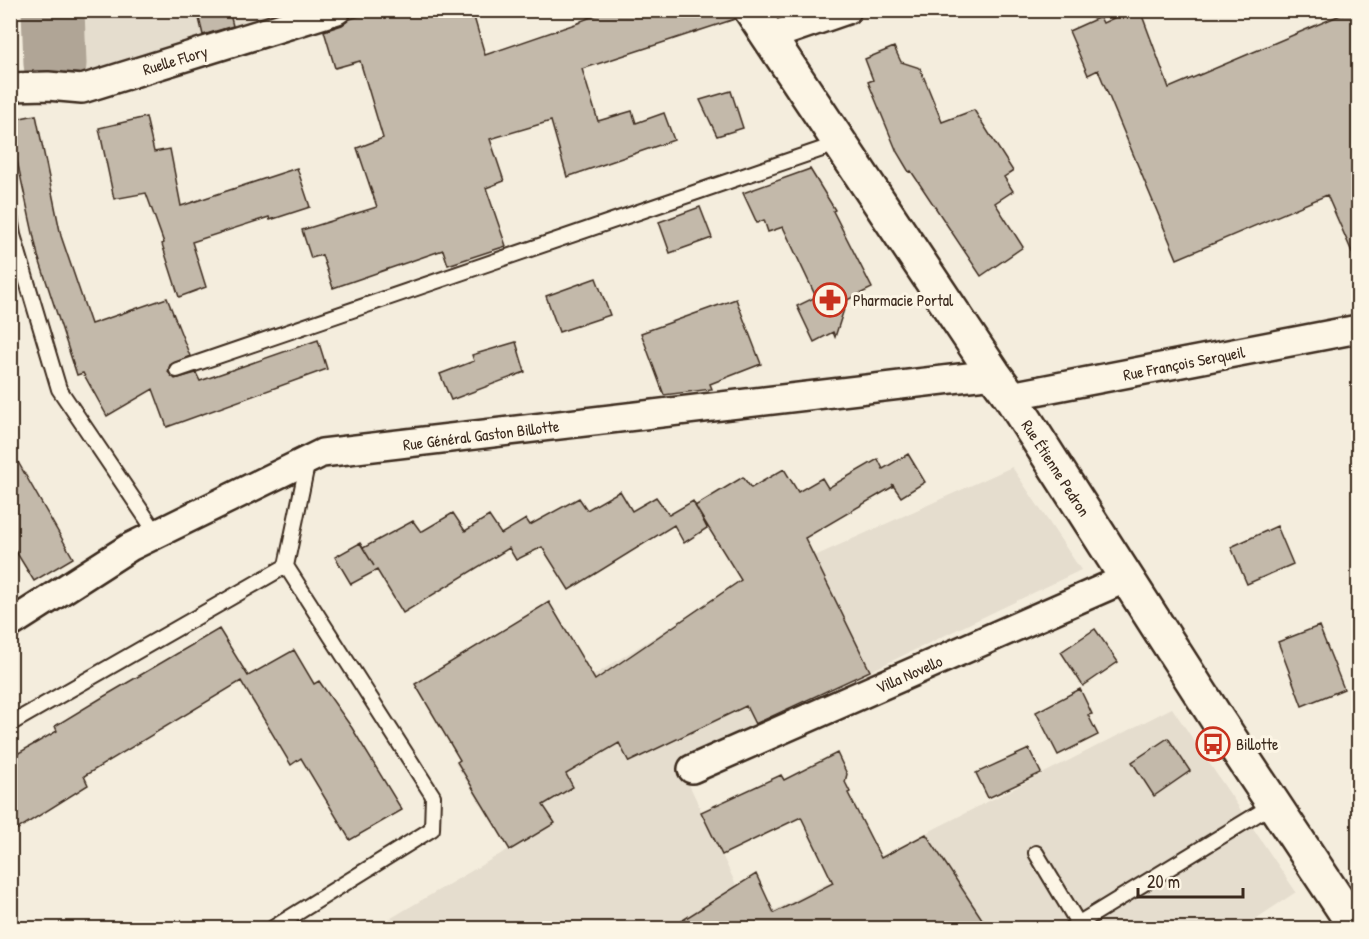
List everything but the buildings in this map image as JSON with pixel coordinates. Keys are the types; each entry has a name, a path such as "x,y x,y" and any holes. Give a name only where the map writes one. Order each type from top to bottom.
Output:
{"street":[{"name":"Ruelle Flory","path":"10,87 82,89 337,10"},
{"name":"Rue Étienne Pedron","path":"751,10 1002,385 1356,928"},
{"path":"769,37 847,10"},
{"name":"Rue François Serqueil","path":"1002,385 1359,329"},
{"name":"Rue Général Gaston Billotte","path":"10,624 130,547 322,453 1002,385"},
{"name":"Villa Novello","path":"692,769 1127,578"}],"lane":[{"path":"177,370 840,143"},
{"path":"10,217 13,235 59,388 157,534"},
{"path":"273,928 432,829 433,796 286,566 308,460"},
{"path":"10,724 286,566"},
{"path":"1036,853 1077,927 1274,804"}],"shaded area":[{"path":"62,11 329,11 88,83 64,72"},
{"path":"1012,467 1081,570 679,763 753,921 1172,708 1296,892 1242,928 374,928 509,849 455,763 702,607"}],"waterway":[{"path":"53,10 55,64"}],"place":[{"name":"Pharmacie Portal","path":"830,300"},
{"name":"Billotte","path":"1213,744"}]}
